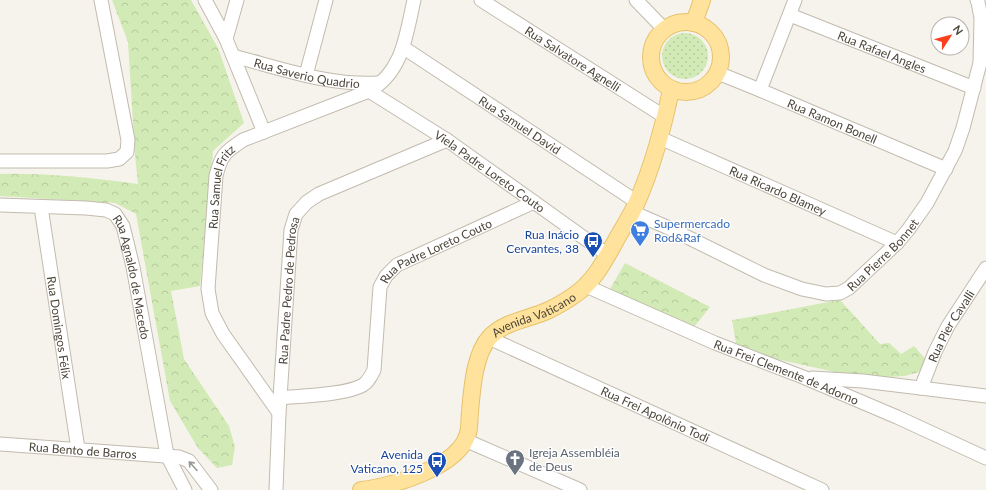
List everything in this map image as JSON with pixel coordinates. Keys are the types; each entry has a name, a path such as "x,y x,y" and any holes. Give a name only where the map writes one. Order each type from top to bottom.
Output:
{"main road":[{"path":"694,23 702,0"},
{"path":"678,23 694,23 705,28 714,37 720,48 721,61 718,73 703,89 682,93 671,90 661,83 654,73 650,61 651,49 656,38 664,29 678,23"},
{"name":"Avenida Vaticano","path":"465,440 468,433 472,382 479,356 489,338 506,325 550,310 573,296 586,286 598,271 634,207 652,165 671,90"},
{"path":"361,490 393,483 425,473 444,461 460,447 465,440"}],"street":[{"path":"0,161 107,161 119,159 127,152 128,140 101,0"},
{"name":"Rua Saverio Quadrio","path":"205,0 226,39 264,132"},
{"path":"226,39 237,0"},
{"path":"306,75 326,0"},
{"name":"Rua Samuel Fritz","path":"279,413 223,334 212,313 208,289 216,176 220,161 228,151 243,140 368,91 381,83 387,77 404,48 414,0"},
{"name":"Rua Salvatore Agnelli","path":"480,0 665,117"},
{"path":"636,0 664,29"},
{"path":"760,90 795,0"},
{"name":"Rua Pierre Bonnet","path":"634,207 669,228 764,275 802,289 826,294 840,293 849,288 897,243 908,230 927,203 955,151 963,128 980,63 981,18 977,0"},
{"name":"Rua Rafael Angles","path":"790,14 974,88"},
{"name":"Rua Samuel David","path":"404,48 634,207"},
{"name":"Rua Saverio Quadrio","path":"233,56 306,75 360,84 381,83"},
{"name":"Rua Ramon Bonell","path":"718,73 946,169"},
{"name":"Viela Padre Loreto Couto","path":"368,91 447,140 608,254"},
{"name":"Rua Ricardo Blamey","path":"660,138 897,243"},
{"name":"Rua Padre Pedro de Pedrosa","path":"276,490 279,413 291,230 296,214 307,202 319,194 447,140"},
{"name":"Rua Padre Loreto Couto","path":"280,398 338,392 363,385 369,379 374,370 380,287 386,276 397,265 534,202"},
{"name":"Rua Agnaldo de Macedo","path":"0,205 106,210 115,214 123,226 137,286 166,455"},
{"name":"Rua Domingos Félix","path":"41,207 78,449"},
{"name":"Rua Pier Cavalli","path":"921,388 935,352 948,326 986,268"},
{"name":"Rua Frei Clemente de Adorno","path":"586,286 715,343 803,377 897,417 986,458"},
{"name":"Rua Frei Apolônio Todi","path":"489,338 822,490"},
{"path":"803,377 863,381 986,396"},
{"path":"465,440 580,490"},
{"name":"Rua Bento de Barros","path":"0,444 179,456 189,461 212,490"},
{"path":"166,455 184,490"}],"green space":[{"path":"112,0 191,0 218,48 244,123 213,151 200,286 171,291 184,359 229,426 235,447 232,465 217,468 198,448 170,401 136,214 115,203 0,196 0,174 69,176 138,184 128,42"},
{"path":"680,33 690,33 698,37 704,43 708,51 708,61 704,69 698,75 690,79 680,79 672,75 666,69 662,61 662,51 666,43 672,37"},
{"path":"625,263 710,307 694,327 610,289"},
{"path":"840,300 880,344 889,343 901,354 914,346 928,362 919,372 905,376 887,377 848,375 759,355 736,343 732,320"}],"place":[{"name":"Supermercado Rod&Raf","path":"640,247"},
{"name":"Rua Inácio Cervantes, 38","path":"593,258"},
{"name":"Igreja Assembléia de Deus","path":"515,476"},
{"name":"Avenida Vaticano, 125","path":"437,478"}]}
